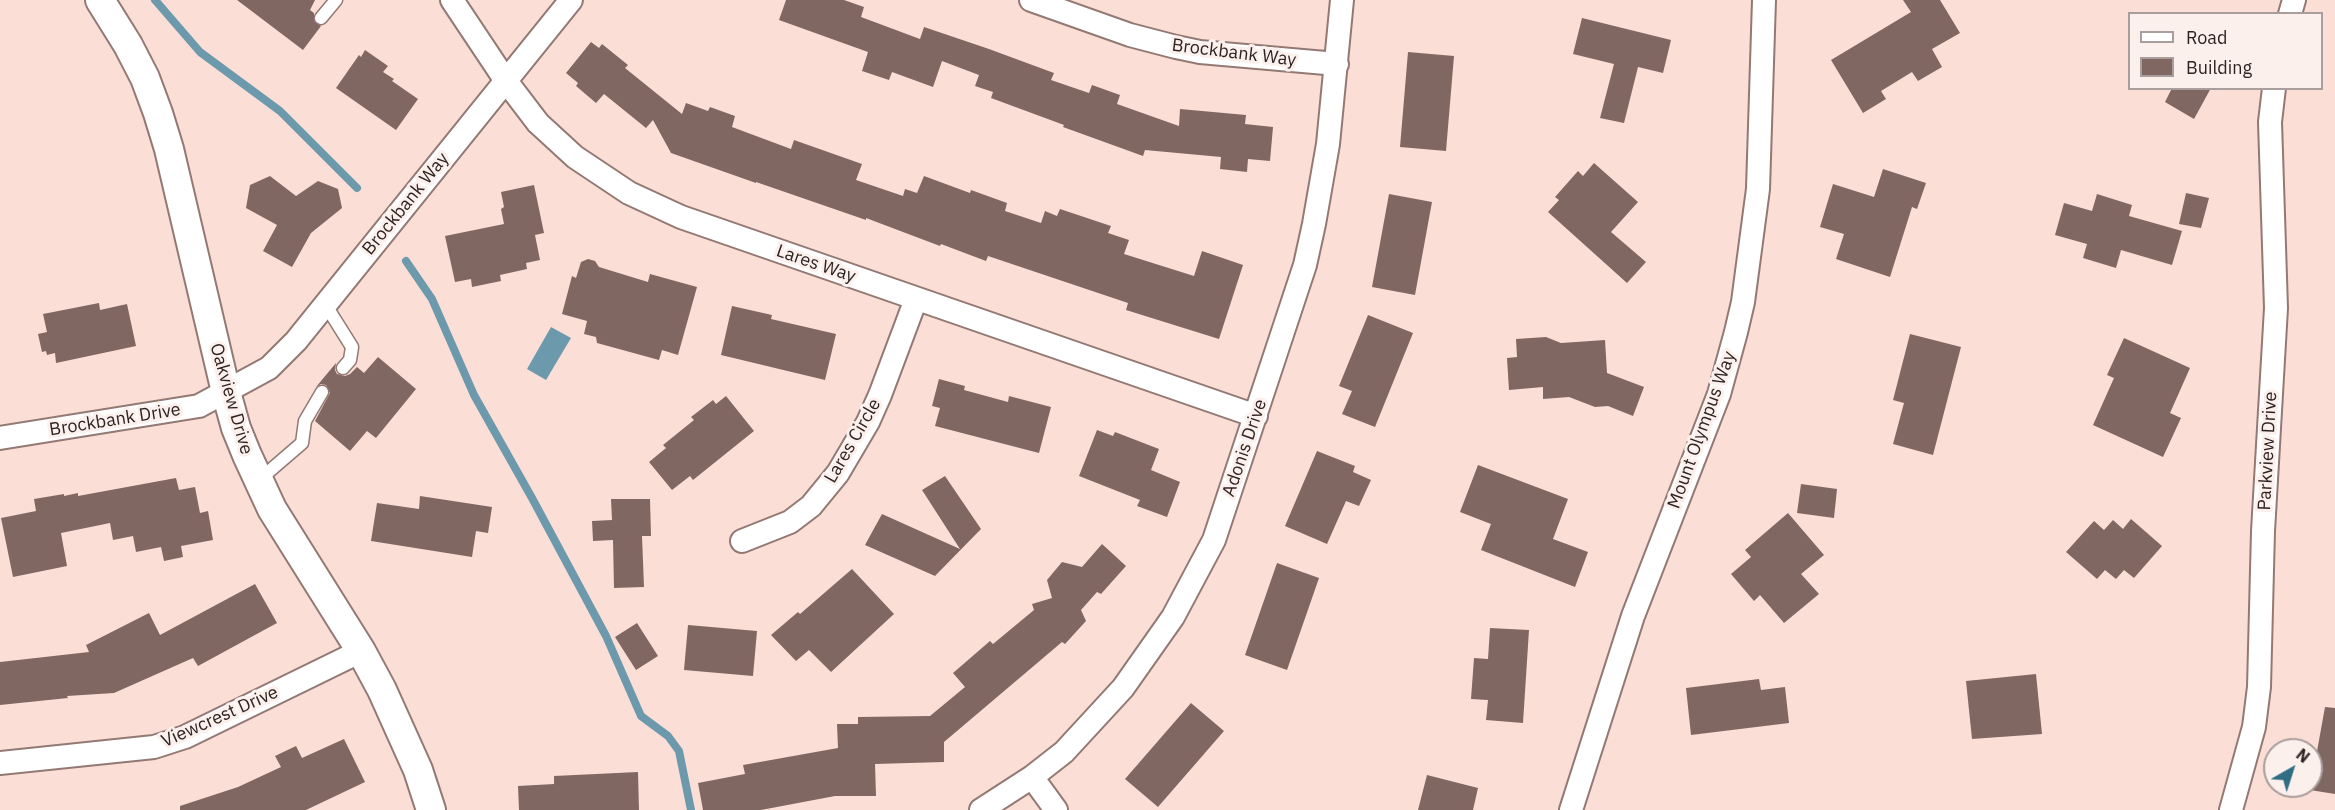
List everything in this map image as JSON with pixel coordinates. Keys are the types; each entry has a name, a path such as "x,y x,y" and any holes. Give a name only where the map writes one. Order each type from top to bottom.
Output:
{"street":[{"name":"Oakview Drive","path":"100,0 145,78 158,113 169,149 236,428 258,480 289,538 361,651 401,729 431,810"},
{"name":"Lares Way","path":"453,0 506,81 538,123 556,141 594,171 629,193 681,217 1256,416"},
{"name":"Brockbank Way","path":"226,392 259,374 278,360 571,0"},
{"name":"Brockbank Way","path":"1031,0 1130,35 1176,47 1200,52 1336,64"},
{"name":"Adonis Drive","path":"981,810 1032,777 1064,752 1101,713 1149,654 1173,617 1214,540 1293,305 1314,224 1328,144 1341,0"},
{"name":"Mount Olympus Way","path":"1571,810 1633,616 1719,394 1736,332 1743,302 1759,179 1764,0"},
{"name":"Parkview Drive","path":"2231,810 2254,727 2259,687 2263,531 2276,308 2270,122 2274,90"},
{"name":"Lares Circle","path":"742,541 778,528 801,514 838,474 868,422 916,299"},
{"name":"Brockbank Drive","path":"0,438 199,406 226,392"},
{"name":"Viewcrest Drive","path":"0,763 154,747 185,737 361,651"},
{"path":"1032,777 1056,810"}],"lane":[{"path":"321,18 336,0"},
{"path":"325,304 352,347 350,360 343,368"},
{"path":"258,480 302,443 305,421 322,392"}],"water":[{"path":"551,327 571,338 546,380 527,369"}],"building":[{"path":"237,0 315,0 310,10 314,13 314,21 321,26 303,50"},
{"path":"786,0 844,0 864,7 861,17 920,39 924,27 989,49 1054,73 1051,80 1089,93 1092,85 1120,95 1117,104 1179,126 1180,109 1246,115 1245,124 1273,127 1270,161 1248,159 1247,172 1220,169 1221,157 1145,150 1143,156 991,98 993,92 975,86 979,75 942,61 933,87 892,72 889,80 862,71 868,52 779,20"},
{"path":"1903,0 1940,0 1960,33 1932,49 1942,67 1918,81 1912,72 1881,91 1886,99 1863,113 1831,60 1911,12"},
{"path":"1582,18 1671,40 1663,73 1638,67 1624,123 1600,118 1614,64 1573,54"},
{"path":"591,42 599,48 602,44 628,65 625,68 682,114 686,103 708,111 710,107 735,116 732,127 791,149 794,140 862,164 856,180 903,196 905,189 917,193 924,176 970,193 971,190 1007,203 1005,211 1041,223 1045,211 1057,216 1060,209 1111,226 1108,233 1129,240 1124,254 1194,276 1202,251 1243,265 1219,339 1126,310 1128,303 988,256 986,261 941,244 940,246 866,218 866,220 671,153 653,120 646,128 604,94 596,103 576,86 578,83 566,73"},
{"path":"365,50 388,66 383,72 394,79 392,81 418,99 396,130 336,88"},
{"path":"1408,52 1454,56 1446,151 1400,147"},
{"path":"2171,90 2210,90 2194,119 2165,102"},
{"path":"1594,163 1638,202 1611,232 1646,262 1627,283 1548,212 1559,200 1555,197 1578,171 1583,176"},
{"path":"1883,169 1926,183 1917,209 1912,207 1890,277 1836,259 1844,234 1820,227 1833,184 1874,197"},
{"path":"270,176 296,196 318,181 338,189 342,208 311,233 292,267 263,251 277,225 246,208 250,185"},
{"path":"534,185 544,233 535,235 540,260 526,263 527,269 500,275 501,281 472,287 471,279 455,282 445,236 504,224 501,192"},
{"path":"2186,193 2209,198 2201,228 2179,224"},
{"path":"1389,194 1432,202 1415,295 1372,287"},
{"path":"2097,194 2132,205 2129,216 2182,231 2172,265 2121,250 2116,268 2083,258 2087,244 2055,235 2064,203 2092,211"},
{"path":"588,259 595,261 599,267 648,282 650,274 697,287 678,355 662,350 659,360 597,343 596,337 584,334 587,321 562,314 572,276 576,278 581,262"},
{"path":"99,303 100,310 127,304 136,346 56,363 55,353 47,355 46,351 42,352 38,334 47,332 43,314"},
{"path":"732,306 772,315 771,319 836,334 825,380 721,355"},
{"path":"1368,315 1413,333 1375,427 1342,414 1352,391 1339,386"},
{"path":"1910,334 1961,347 1933,455 1893,444 1904,403 1893,400"},
{"path":"1546,337 1561,343 1605,340 1607,373 1644,387 1633,416 1608,406 1595,407 1569,397 1543,399 1543,387 1509,390 1507,358 1517,357 1516,339"},
{"path":"2124,338 2190,368 2170,413 2181,418 2163,457 2093,425 2114,378 2107,375"},
{"path":"378,357 416,389 376,438 367,431 350,451 315,421 330,393 326,385 321,384 316,387 336,363 337,374 345,376 357,367 364,373"},
{"path":"939,379 965,386 964,390 1008,402 1009,396 1051,407 1039,453 935,426 940,408 932,406"},
{"path":"726,396 754,431 693,480 690,476 672,490 649,462 666,448 663,445 694,420 691,417 713,400 716,404"},
{"path":"1097,430 1113,436 1115,432 1159,449 1151,470 1180,482 1167,517 1137,506 1140,500 1079,476"},
{"path":"1317,451 1355,466 1353,472 1371,480 1359,506 1346,501 1327,544 1285,526"},
{"path":"1478,465 1568,499 1553,539 1588,552 1575,587 1481,550 1491,524 1460,512"},
{"path":"945,476 981,529 935,576 865,545 882,514 960,549 922,490"},
{"path":"176,478 179,490 195,487 200,513 208,511 213,540 181,546 183,557 164,561 161,547 136,552 133,536 113,540 110,523 61,533 67,566 13,577 1,518 36,511 34,499 78,493 78,496"},
{"path":"1801,484 1837,489 1834,518 1797,513"},
{"path":"420,496 492,507 488,533 476,531 472,557 371,541 377,503 419,509"},
{"path":"611,499 650,499 651,536 642,536 644,587 614,588 613,540 593,541 592,521 612,520"},
{"path":"1788,513 1824,555 1801,574 1819,594 1784,623 1760,595 1754,601 1731,574 1751,557 1745,550"},
{"path":"2131,519 2162,546 2134,578 2124,570 2116,579 2105,570 2097,579 2066,552 2094,521 2104,530 2113,520 2123,529"},
{"path":"1102,544 1126,566 1101,594 1097,592 1081,610 1086,621 1065,644 1062,642 944,742 944,762 875,764 876,796 835,796 761,810 703,810 698,783 745,774 743,765 838,748 837,724 858,724 858,717 930,716 965,687 953,673 990,641 993,644 1034,610 1032,604 1052,598 1047,580 1062,562 1082,567"},
{"path":"1277,563 1319,578 1287,670 1245,655"},
{"path":"852,569 894,614 831,672 809,650 796,661 771,635 798,612 800,614"},
{"path":"255,584 277,623 198,666 193,658 114,693 67,696 68,698 0,705 0,662 89,652 86,645 149,613 160,635"},
{"path":"637,623 658,656 636,670 615,637"},
{"path":"688,625 757,631 753,676 684,670"},
{"path":"1490,628 1529,630 1523,723 1486,720 1488,700 1471,699 1474,658 1488,659"},
{"path":"2036,674 2042,734 1972,739 1966,681"},
{"path":"1759,679 1761,690 1785,687 1789,723 1691,735 1686,688"},
{"path":"1191,703 1224,731 1158,807 1125,779"},
{"path":"2325,707 2335,708 2335,794 2323,792 2323,738 2319,738"},
{"path":"344,739 365,782 306,810 180,810 180,806 238,787 281,767 275,756 296,746 302,758"},
{"path":"638,772 639,810 519,810 518,786 554,784 554,776"},
{"path":"1427,775 1478,788 1473,810 1418,810"}],"waterway":[{"path":"155,0 200,52 280,111 357,188"},
{"path":"406,261 432,299 474,395 606,636 641,716 668,736 679,751 691,810"}]}
